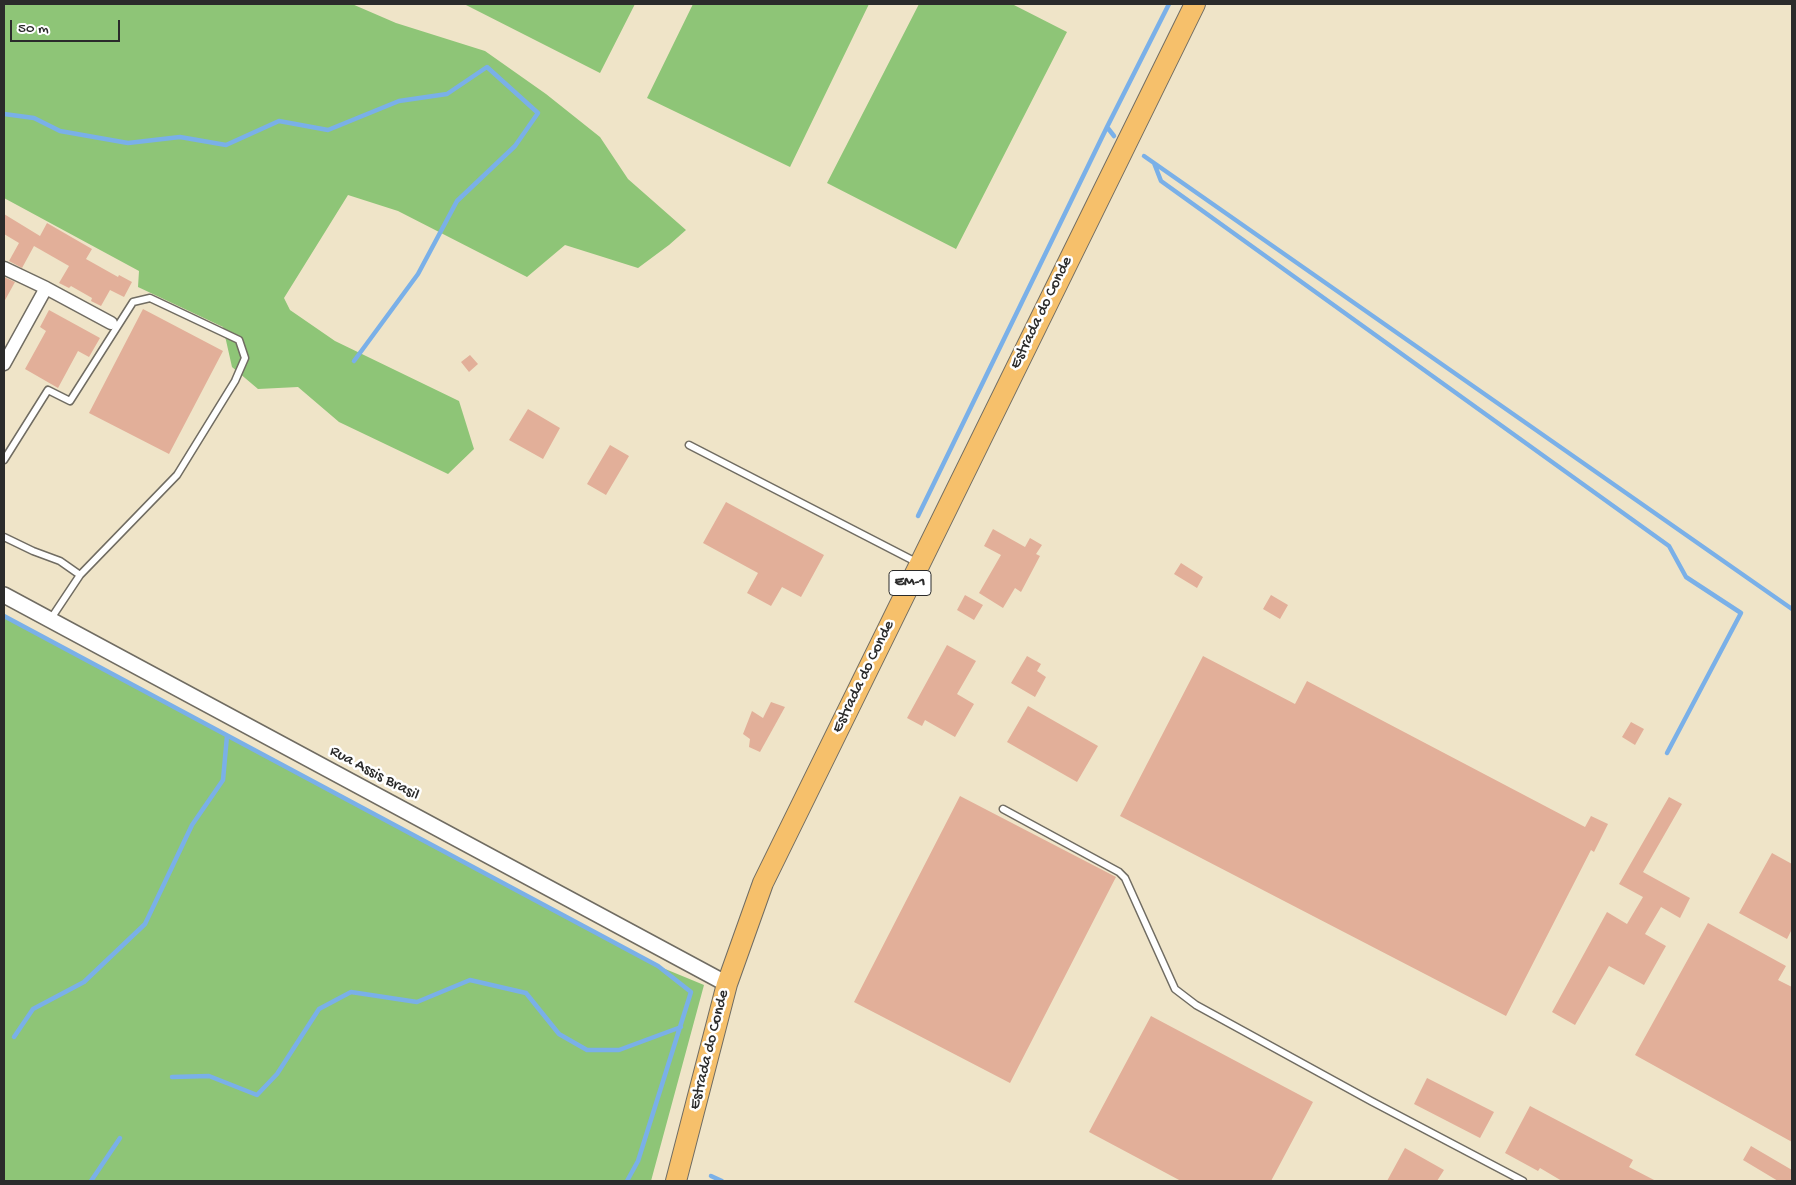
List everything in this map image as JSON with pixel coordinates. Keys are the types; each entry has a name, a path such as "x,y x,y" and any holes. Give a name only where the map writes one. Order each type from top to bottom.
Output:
{"main road":[{"name":"Estrada do Conde","path":"676,1181 727,984 763,882 1195,4"}],"street":[{"path":"4,268 111,323"},
{"path":"4,364 46,288"},
{"name":"Rua Assis Brasil","path":"4,595 727,984"}],"lane":[{"path":"4,460 48,390 70,400 133,302 150,298 238,340 245,358 235,381 177,475 80,575 50,620"},
{"path":"689,445 919,564"},
{"path":"4,537 60,561 80,575"},
{"path":"1003,809 1119,872 1126,878 1175,989 1196,1005 1371,1101 1523,1181"}],"green space":[{"path":"4,4 352,4 396,23 485,51 546,94 600,137 628,179 686,230 638,268 565,245 527,277 398,211 348,195 284,298 290,310 335,341 459,401 474,449 448,474 339,422 298,387 258,389 232,367 223,327 138,287 139,271 4,198"},
{"path":"464,4 635,4 600,73"},
{"path":"693,4 869,4 790,167 647,98"},
{"path":"919,4 1012,4 1067,32 956,249 827,183"},
{"path":"4,616 658,966 704,985 651,1181 4,1181"}],"building":[{"path":"4,214 40,236 47,223 92,249 86,259 118,277 119,275 132,282 124,297 110,290 101,306 91,301 92,298 71,286 69,288 59,283 69,266 34,246 22,268 9,261 19,243 4,234"},
{"path":"4,277 15,282 4,302"},
{"path":"143,309 223,351 169,454 89,413"},
{"path":"49,310 100,338 89,357 78,351 58,388 25,369 46,331 40,327"},
{"path":"470,355 478,364 469,372 461,362"},
{"path":"528,409 560,428 543,459 509,440"},
{"path":"610,445 629,456 606,495 587,484"},
{"path":"726,502 824,555 801,597 782,587 771,606 747,593 758,573 703,543"},
{"path":"993,529 1025,547 1030,538 1042,545 1036,554 1040,556 1021,592 1015,588 1003,608 979,593 1001,555 984,546"},
{"path":"1181,563 1203,577 1197,588 1174,574"},
{"path":"965,595 983,605 974,620 957,610"},
{"path":"1271,595 1288,605 1280,619 1263,609"},
{"path":"947,645 976,661 957,694 974,704 955,737 925,720 922,726 907,718"},
{"path":"1027,656 1041,664 1037,671 1046,677 1035,697 1011,683"},
{"path":"1203,656 1295,704 1307,681 1585,827 1591,816 1608,824 1594,852 1591,850 1506,1016 1120,816"},
{"path":"771,702 785,707 760,752 749,747 750,739 743,734 752,711 763,718"},
{"path":"1028,706 1098,746 1077,782 1007,742"},
{"path":"1631,722 1644,729 1635,745 1622,737"},
{"path":"960,796 1116,877 1010,1083 854,1002"},
{"path":"1669,797 1682,804 1643,872 1690,898 1680,918 1661,907 1645,934 1666,946 1644,985 1609,966 1575,1025 1552,1012 1607,912 1627,924 1643,897 1619,884"},
{"path":"1772,853 1792,864 1792,929 1787,939 1739,913"},
{"path":"1708,923 1786,966 1778,980 1792,987 1792,1142 1635,1055"},
{"path":"1151,1016 1313,1102 1271,1181 1181,1181 1089,1132"},
{"path":"1427,1078 1494,1112 1480,1138 1414,1104"},
{"path":"1530,1106 1633,1160 1629,1167 1656,1181 1562,1181 1540,1168 1538,1171 1505,1153"},
{"path":"1751,1146 1792,1170 1792,1181 1778,1181 1743,1160"},
{"path":"1405,1148 1444,1170 1437,1181 1387,1181"}],"waterway":[{"path":"918,516 1107,127 1169,4"},
{"path":"4,114 34,118 60,131 128,143 180,137 226,145 279,121 328,130 399,101 447,94 487,67 538,113 515,146 457,201 418,274 354,361"},
{"path":"1107,127 1114,136"},
{"path":"1144,156 1792,609"},
{"path":"1154,163 1161,181 1669,546 1686,577 1741,613 1667,753"},
{"path":"4,616 658,966 691,992 638,1161 627,1181"},
{"path":"14,1037 33,1009 84,982 145,924 192,825 223,780 227,736"},
{"path":"172,1077 209,1076 257,1095 277,1074 319,1009 351,992 417,1002 470,980 526,993 559,1034 587,1050 619,1050 681,1027"},
{"path":"91,1181 120,1138"},
{"path":"711,1176 722,1181"}]}
